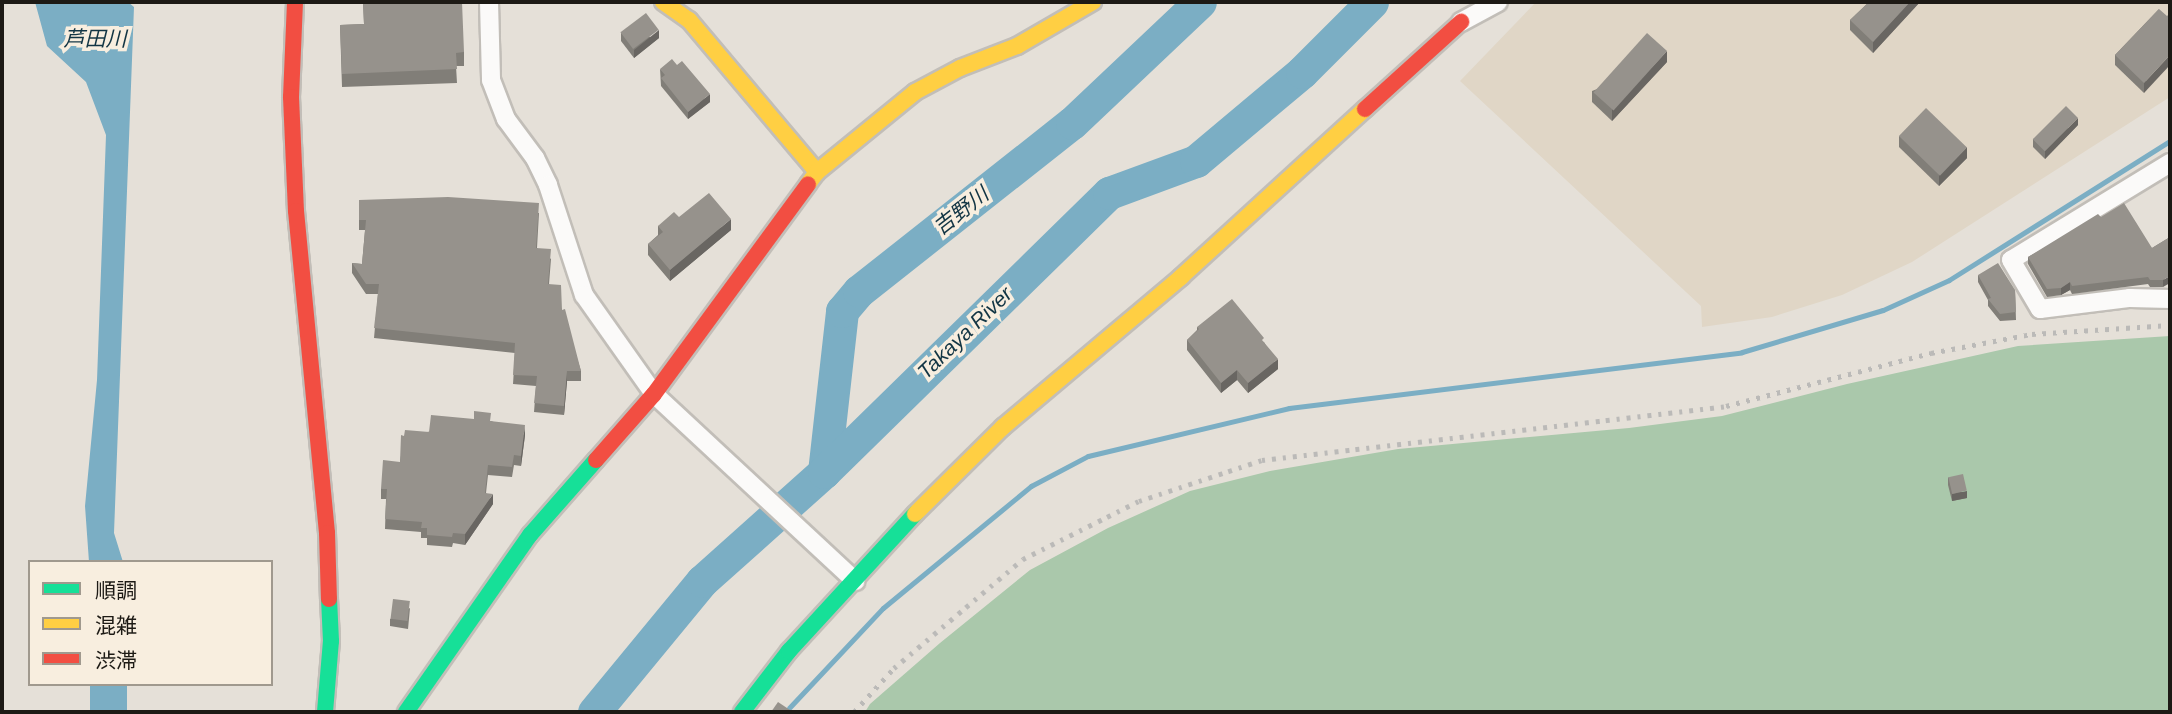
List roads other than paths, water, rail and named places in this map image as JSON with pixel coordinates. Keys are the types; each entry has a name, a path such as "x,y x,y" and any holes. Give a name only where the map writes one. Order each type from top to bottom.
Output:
{"street":[{"path":"295,2 291,97 296,211 327,533 331,641 325,712"},
{"path":"489,2 491,80 506,119 535,158 548,185 584,295 657,397 855,581"},
{"path":"663,2 689,20 817,172"},
{"path":"406,712 530,535 657,397 817,172 915,92 960,68 1017,46 1093,2"},
{"path":"742,712 789,651 940,487 1003,427 1181,277 1480,2"},
{"path":"1461,22 1498,2"},
{"path":"2170,163 2011,260 2040,309 2130,298 2170,299"}],"water":[{"name":"芦田川","path":"35,2 128,2 134,7 114,533 122,560 89,560 85,506 97,380 106,135 86,82 47,46"},
{"path":"90,686 127,686 127,712 90,712"}],"waterway":[{"name":"吉野川","path":"824,472 842,311 859,291 1072,123 1200,2"},
{"name":"Takaya River","path":"594,712 702,581 824,472 1109,193 1196,161 1302,72 1372,2"},
{"path":"789,708 883,608 1031,486 1088,456 1289,408 1742,352 1883,310 1949,280 2170,141"}],"railway":[{"path":"854,712 894,668 1023,559 1139,501 1262,460 1726,406 1931,353 2032,334 2170,325"}]}
